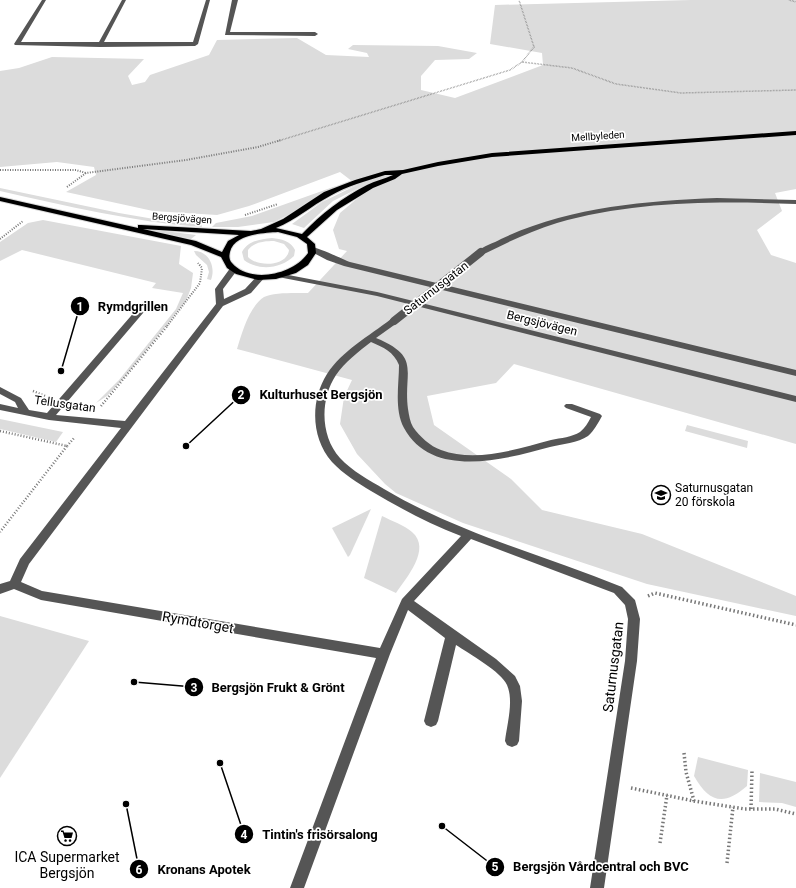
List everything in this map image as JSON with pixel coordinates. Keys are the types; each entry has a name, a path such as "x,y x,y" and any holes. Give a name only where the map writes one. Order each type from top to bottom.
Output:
{"main road":[{"name":"Mellbyleden","path":"264,230 286,221 327,194 346,186 385,173 403,172 444,162 492,155 796,133"},
{"name":"Mellbyleden","path":"303,237 324,216 340,203 403,172"},
{"name":"Bergsjövägen","path":"0,199 193,243 225,256 227,249 233,242 252,233 264,230 285,231 303,237 309,242 312,249 312,256 307,263 299,269 281,275 260,276 245,274 234,269"},
{"name":"Bergsjövägen","path":"111,224 252,233"},
{"path":"225,256 228,263 234,269"}],"street":[{"path":"44,0 17,44 195,44 208,0"},
{"path":"100,45 124,0"},
{"path":"235,0 227,34 315,34"},
{"name":"Saturnusgatan","path":"597,888 631,661 634,619 631,603 618,590 596,580 468,535 386,497 355,476 333,457 322,436 319,420 321,400 326,384 334,371 348,357 482,252 502,241 559,221 612,210 699,200 748,199 796,202"},
{"name":"Bergsjövägen","path":"312,249 347,264 796,373"},
{"path":"220,304 219,289 234,269"},
{"name":"Bergsjövägen","path":"281,275 377,294 796,399"},
{"path":"0,589 14,584 24,562 220,304 248,291 260,276"},
{"path":"49,417 146,304"},
{"path":"371,339 394,350 401,357 404,365 405,418 410,430 420,441 442,453 458,457 489,458 584,434 598,416 569,406"},
{"path":"0,390 18,400 24,411"},
{"name":"Tellusgatan","path":"0,407 49,417 88,422 128,424"},
{"path":"297,888 384,654 406,602 468,535"},
{"name":"Rymdtorget","path":"14,584 41,595 384,654"},
{"path":"406,602 491,663 512,681 516,699 512,741"},
{"path":"431,721 452,636"}],"path":[{"path":"0,170 76,170 86,173 200,158 258,147 510,70 522,62 534,46 519,0"},
{"path":"788,0 796,2"},
{"path":"522,62 572,68 616,84 681,93 796,90"},
{"path":"67,187 86,173"},
{"path":"0,239 25,219"},
{"path":"0,532 67,446 189,299 200,283 202,268 188,252 189,247 193,243"},
{"path":"0,431 67,446"},
{"path":"631,603 655,593 796,625"},
{"path":"684,753 686,772 694,801"},
{"path":"751,809 752,771"},
{"path":"612,783 694,801 751,809 775,808 796,814"},
{"path":"660,843 667,795"},
{"path":"727,863 733,807"}],"shaded area":[{"path":"691,0 796,0 796,189 775,193 782,211 757,230 771,255 796,263 796,444 514,364 496,383 427,396 434,425 511,479 542,510 642,534 796,596 796,616 647,584 463,523 396,493 385,484 357,454 340,424 344,397 352,380 237,349 250,314 259,301 268,295 273,294 308,293 347,251 339,249 333,230 340,213 366,191 361,187 333,201 304,228 292,224 322,202 357,185 340,172 249,206 217,215 153,211 66,192 96,175 94,167 57,162 0,167 0,71 19,68 52,57 144,59 128,76 132,85 145,82 150,75 209,55 217,40 297,38 326,55 369,57 367,53 348,49 353,45 438,46 477,53 469,59 435,60 421,76 421,90 455,98 543,65 542,53 490,44 495,5"},
{"path":"336,186 274,222 238,227 212,227 216,223 252,216"},
{"path":"0,188 119,213 154,219 197,222 201,223 202,227 176,225 100,213 0,191"},
{"path":"43,220 181,246 179,264 193,273 191,288 186,301 125,377 107,396 96,403 119,380 176,309 183,293 152,288 156,283 22,250 0,261 0,242 28,223"},
{"path":"140,229 196,235 191,239"},
{"path":"272,238 291,244 295,250 294,256 283,264 269,267 256,266 244,260 242,252 248,245 255,241","holes":["274,241 284,244 289,250 287,256 278,262 264,264 258,263 248,257 248,250 256,244"]},
{"path":"194,251 204,254 210,261 213,270 211,280 207,279 209,272 207,265 196,255"},
{"path":"0,419 63,432 56,442 0,429"},
{"path":"687,425 748,441 747,448 685,431"},
{"path":"371,509 350,555 348,557 332,528"},
{"path":"382,516 402,525 412,532 417,539 419,547 418,555 411,572 396,593 364,578"},
{"path":"0,616 89,641 0,778"},
{"path":"698,757 748,770 747,786 731,797 724,799 717,799 711,796 705,791 694,776"},
{"path":"760,773 796,782 796,807 782,803 759,802"}],"place":[{"name":"Rymdgrillen","path":"61,371"},
{"name":"Kulturhuset Bergsjön","path":"186,446"},
{"name":"Saturnusgatan 20 förskola","path":"661,495"},
{"name":"Bergsjön Frukt & Grönt","path":"134,682"},
{"name":"Tintin's frisörsalong","path":"220,763"},
{"name":"Kronans Apotek","path":"126,804"},
{"name":"Bergsjön Vårdcentral och BVC","path":"442,826"},
{"name":"ICA Supermarket Bergsjön","path":"67,836"}]}
